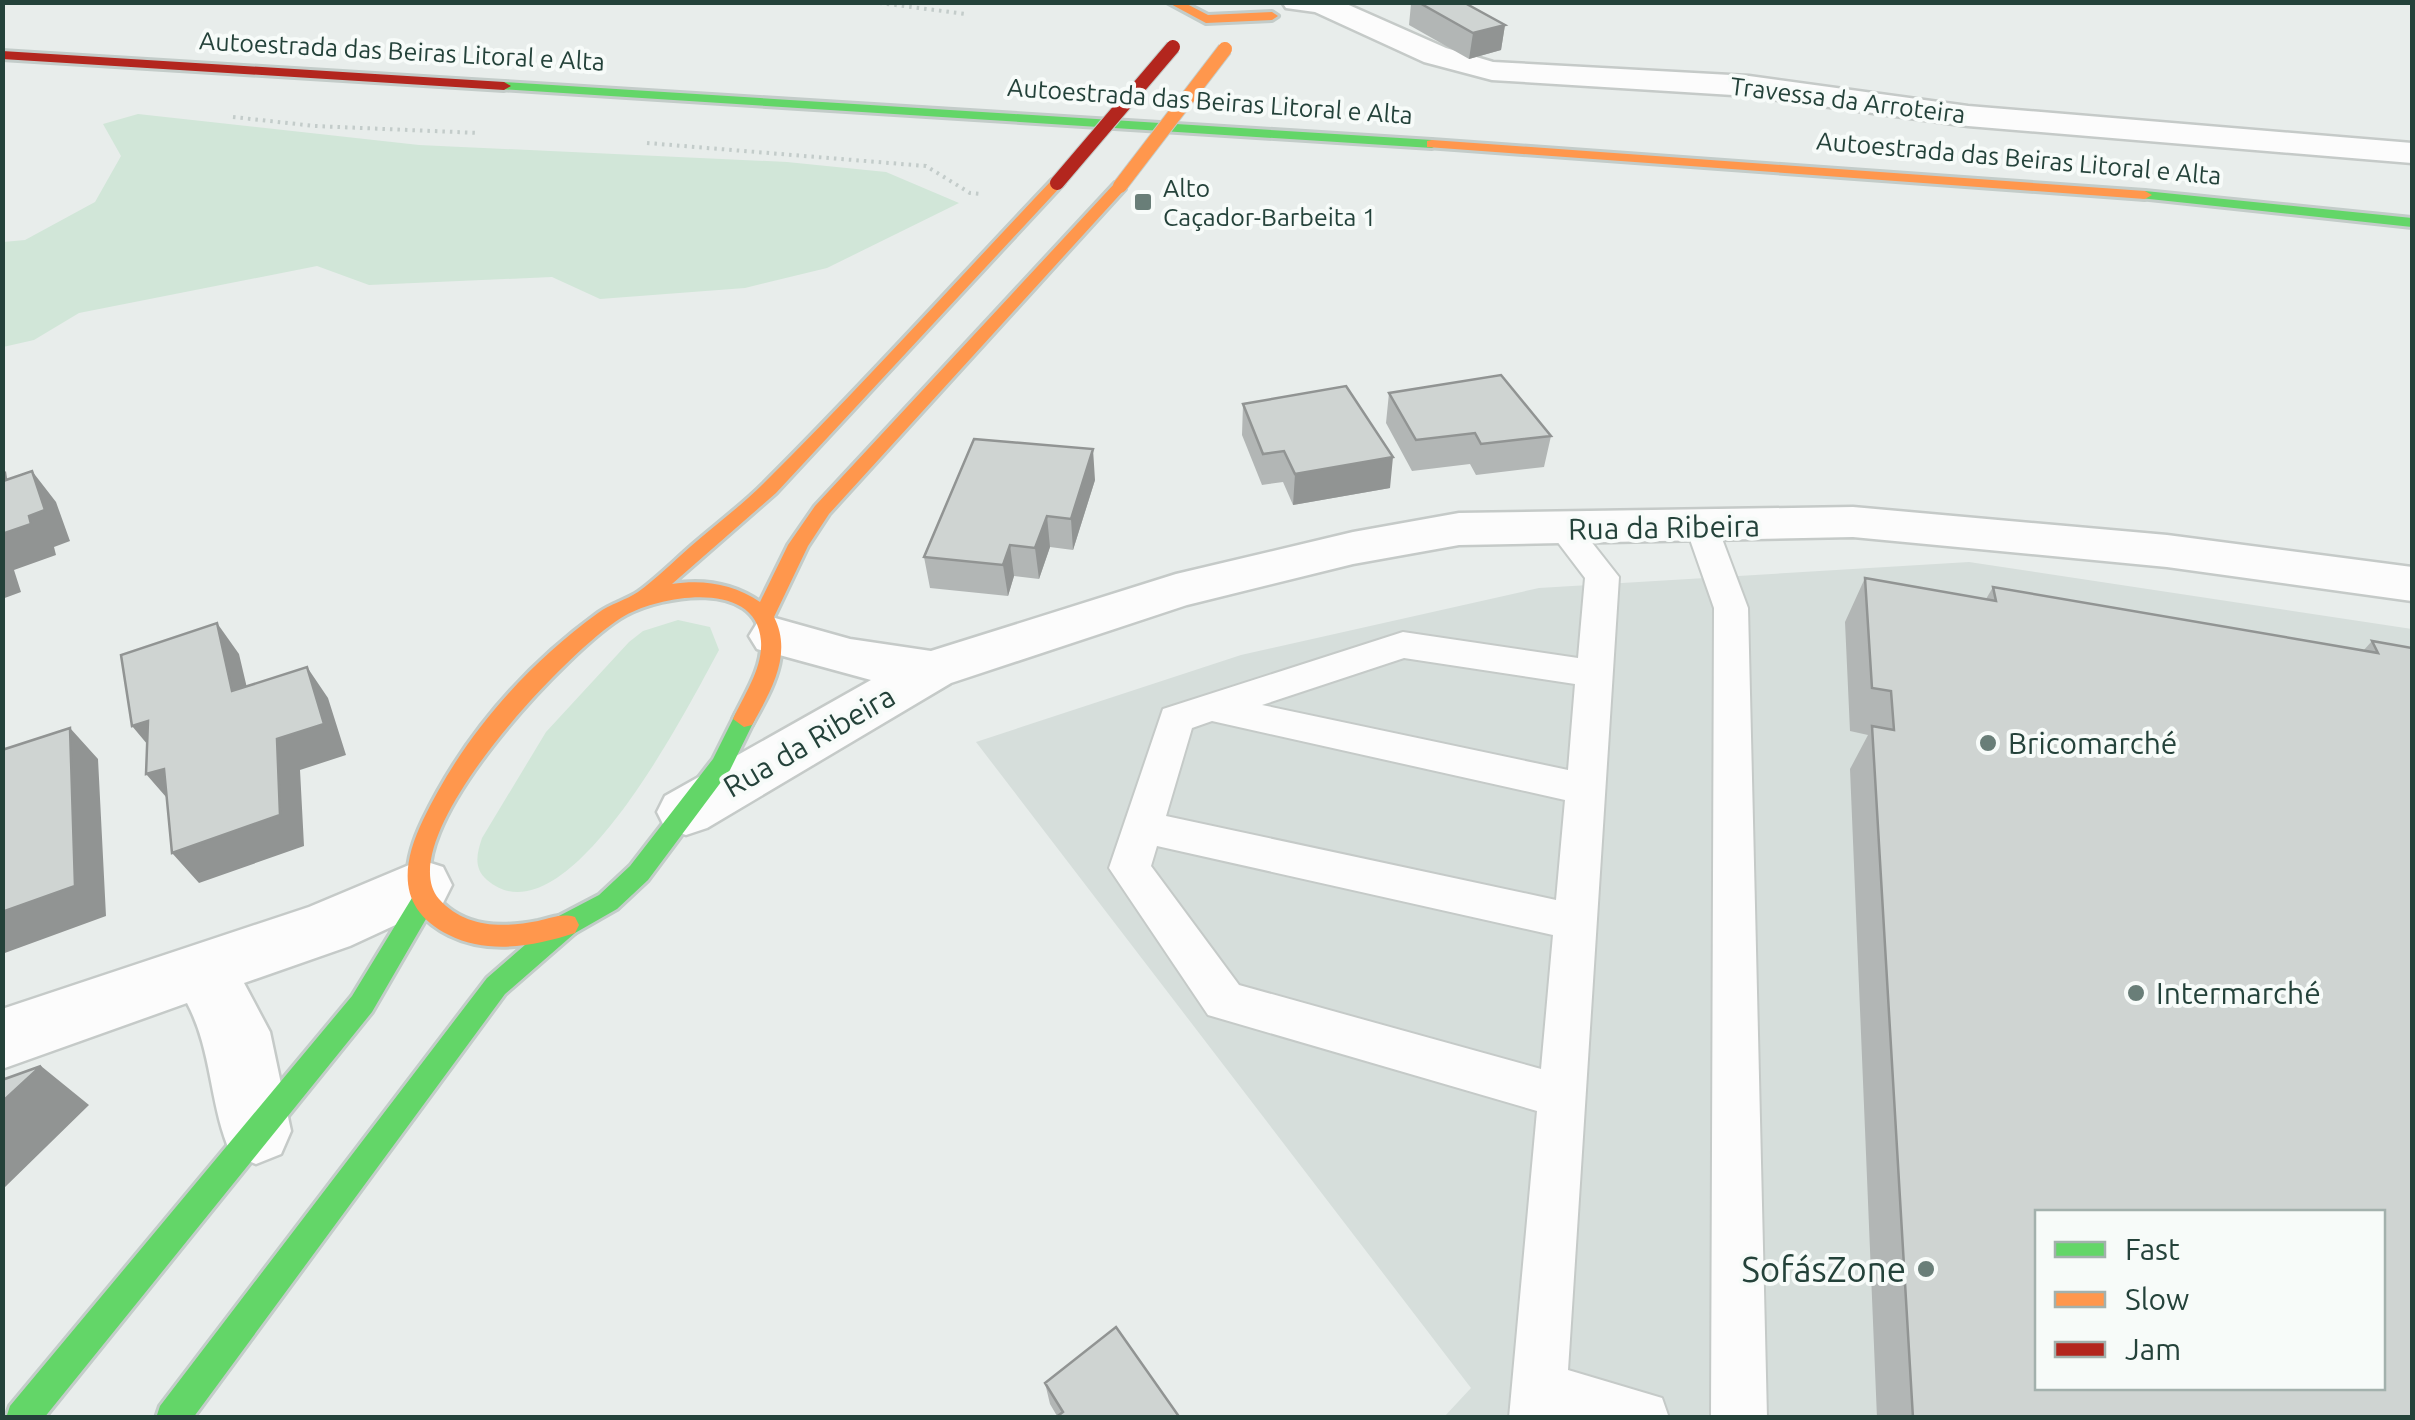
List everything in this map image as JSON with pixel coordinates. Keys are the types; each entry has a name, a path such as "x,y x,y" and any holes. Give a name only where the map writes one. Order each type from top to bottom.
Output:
{"main road":[{"path":"1177,7 1214,20 1287,7"},
{"path":"644,598 691,552 769,489 1049,192 1173,48 1182,29 1177,7"},
{"path":"172,1418 496,986 566,925 608,902 640,874 722,764 772,660 769,625 798,545 822,510 1120,186 1225,49 1287,7"},
{"name":"Autoestrada das Beiras Litoral e Alta","path":"2,54 1792,166 2174,197 2412,223"},
{"name":"Autoestrada das Beiras Litoral e Alta","path":"1103,94 1221,100"},
{"path":"566,925 522,936 480,936 445,923 423,892 418,870 426,838 493,724 584,634 612,613 644,598 679,590 714,591 743,599 769,625"},
{"path":"22,1418 362,1004 423,892"}],"street":[{"name":"Travessa da Arroteira","path":"1287,7 1321,4 1435,56 1492,71 1749,86 1968,116 2412,154"},
{"name":"Rua da Ribeira","path":"686,812 932,670 1176,591 1352,548 1459,529 1702,528 1853,522 1924,526 2167,551 2412,584"},
{"name":"Rua da Ribeira","path":"769,625 850,658 932,670"},
{"path":"2,1038 423,892"},
{"path":"202,969 237,1032 256,1131"}],"lane":[{"path":"1563,528 1602,577 1562,1097 1530,1408 1642,1418"},
{"path":"1702,528 1731,608 1738,1418"},
{"path":"1562,1097 1224,1001 1130,868 1176,719 1403,646 1594,674"},
{"path":"1210,707 1586,790"},
{"path":"1142,827 1575,922"}],"path":[{"path":"872,2 966,14"},
{"path":"232,116 316,126 494,133"},
{"path":"634,142 926,166 970,194 1049,192"}],"shaded area":[{"path":"1969,562 2412,629 2412,1417 1444,1417 1471,1388 976,742 1241,655 1539,588"}],"green space":[{"path":"138,114 419,145 787,162 886,172 959,203 827,268 745,288 600,299 552,277 369,285 317,266 79,313 34,340 3,347 3,242 25,240 95,202 121,156 103,124"},
{"path":"678,620 710,627 719,650 682,717 622,810 588,851 553,880 519,892 487,880 478,865 482,838 546,732 629,642 643,631"}],"building":[{"path":"1418,2 1463,2 1505,25 1473,33"},
{"path":"1501,375 1551,436 1481,444 1475,433 1416,440 1389,393"},
{"path":"1346,386 1393,457 1295,474 1284,451 1263,454 1243,404"},
{"path":"974,439 1093,449 1071,519 1047,516 1035,548 1010,545 1003,565 924,557"},
{"path":"32,471 45,510 29,516 31,524 2,534 2,474 5,473 6,480"},
{"name":"Intermarché","path":"1865,578 1996,601 1993,587 2378,653 2372,641 2412,648 2412,1418 1913,1418 1872,726 1894,730 1891,691 1872,688"},
{"path":"217,623 232,691 307,667 324,724 277,739 280,815 172,853 164,769 146,774 148,721 132,726 121,655"},
{"path":"70,728 75,886 2,912 2,750"},
{"path":"41,1066 2,1102 2,1080"},
{"path":"1116,1327 1180,1418 1055,1418 1063,1412 1045,1383"}],"traffic: fast":[{"path":"504,86 1432,144"},
{"path":"2145,195 2412,223"},
{"path":"172,1418 496,986 566,925 608,902 639,873 722,764 744,719"},
{"path":"22,1418 362,1004 424,900"}],"traffic: slow":[{"path":"1173,2 1206,19 1272,16"},
{"path":"1120,186 1225,49"},
{"path":"1432,144 2145,195"},
{"path":"644,598 769,489 1057,183"},
{"path":"764,615 798,545 822,510 1120,186"},
{"path":"566,925 513,935 478,934 446,921 421,889 418,867 428,833 460,775 501,716 570,648 614,612 664,593 701,589 736,596 751,605 771,631 770,660 744,719"}],"traffic: jam":[{"path":"1057,183 1173,47"},
{"path":"2,55 504,86"}],"place":[{"name":"Alto Caçador-Barbeita 1","path":"1143,202"},
{"name":"Bricomarché","path":"1988,743"},
{"name":"Intermarché","path":"2136,993"},
{"name":"SofásZone","path":"1926,1269"}]}
